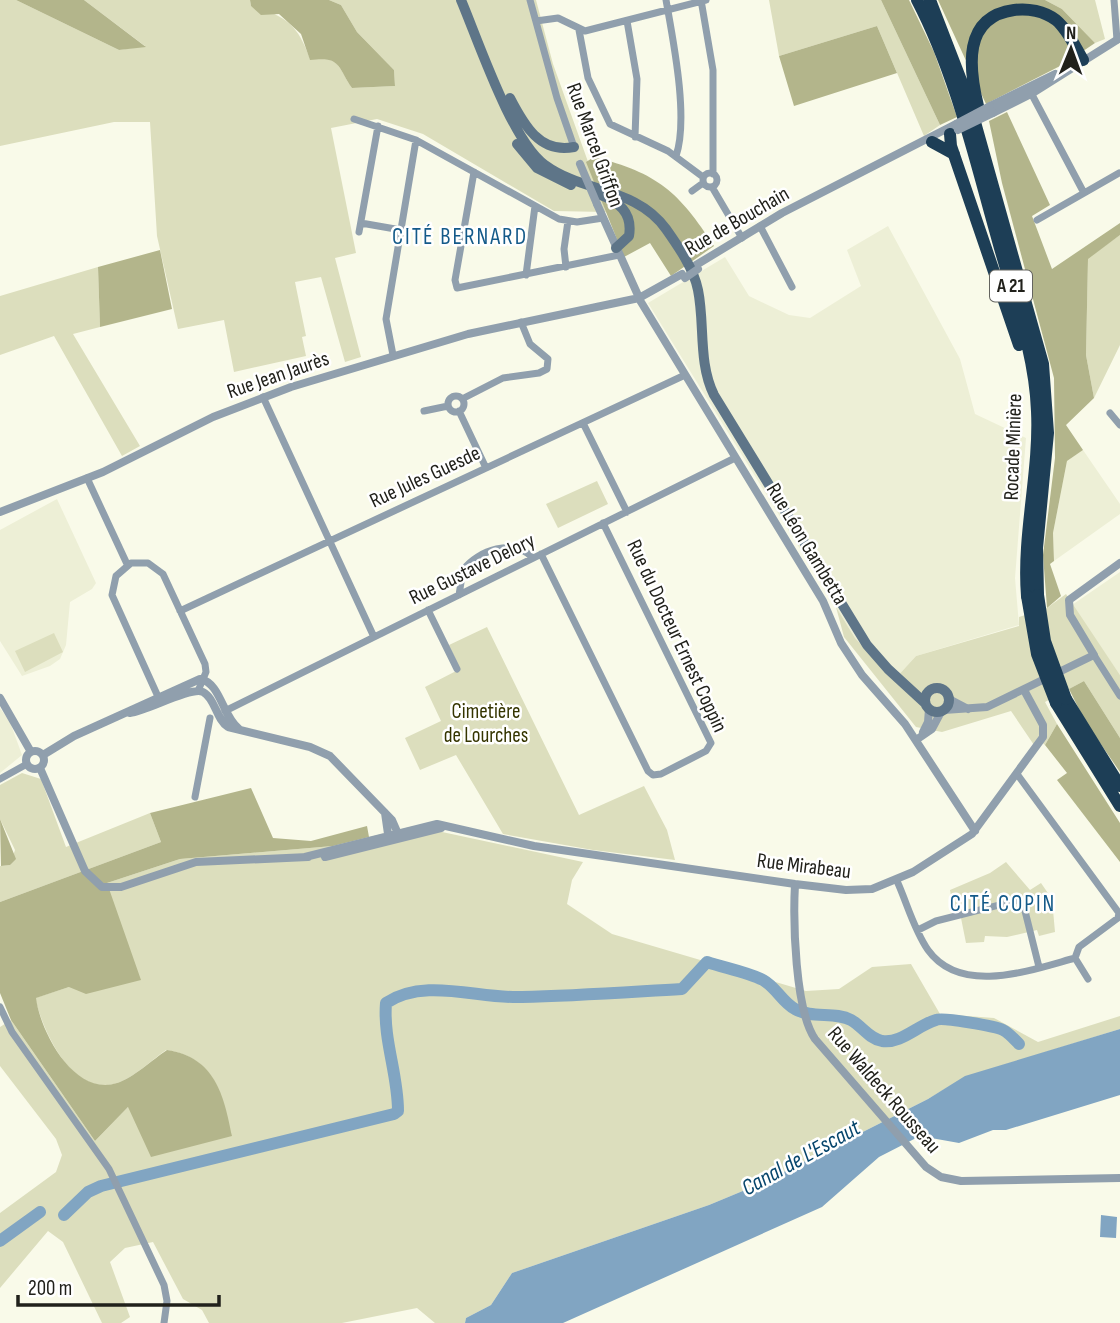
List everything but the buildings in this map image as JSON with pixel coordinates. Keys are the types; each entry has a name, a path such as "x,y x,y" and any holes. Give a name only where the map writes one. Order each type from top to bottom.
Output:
{"highway":[{"name":"Rocade Minière","path":"917,0 952,85 1024,334 1036,397 1037,448 1028,538 1037,654 1120,806"},
{"name":"Rocade Minière","path":"930,0 957,64 1037,340 1046,384 1048,433 1032,595"},
{"path":"984,157 987,145 970,60 976,35 985,23 1013,10 1046,14 1066,30 1083,60"},
{"path":"955,128 954,154 1022,354 1037,448"},
{"path":"932,142 943,145 954,154"},
{"name":"Rocade Minière","path":"1061,701 1120,786"}],"main road":[{"path":"461,0 522,138 539,160 564,176 639,203 667,230 698,289 712,390 867,645 899,679 927,706 943,711 949,699 943,690 920,688 899,679"},
{"path":"480,44 515,108 539,142 554,149 574,147"},
{"path":"497,84 514,136 534,165 556,179 609,198 625,210 629,221 629,236 617,252"},
{"path":"927,706 931,689"}],"street":[{"name":"Rue Marcel Griffon","path":"530,0 555,92 580,164 640,300"},
{"path":"666,0 679,74 679,143 676,156"},
{"path":"536,21 558,18 579,30 703,0 713,70 713,174 717,181 712,187"},
{"path":"910,150 1029,91 1119,39 1114,0"},
{"path":"627,20 637,79 635,137"},
{"path":"579,30 586,73 606,118 617,130 676,156 712,187 742,238"},
{"path":"1029,91 1084,193"},
{"path":"354,119 416,140 535,206 568,221 603,218"},
{"path":"359,232 378,125"},
{"path":"910,150 932,142 955,128"},
{"path":"393,355 385,322 416,140"},
{"name":"Rue de Bouchain","path":"640,300 684,276 760,226 910,150"},
{"path":"474,172 456,287 461,289 566,267 617,252"},
{"path":"1037,220 1119,173"},
{"path":"692,191 713,174"},
{"path":"526,275 535,206"},
{"path":"566,267 564,253 568,221"},
{"path":"361,223 401,230"},
{"path":"760,226 792,287"},
{"name":"Rue Jean Jaurès","path":"0,512 87,478 204,421 263,397 393,355 522,322 640,300"},
{"name":"Rue Léon Gambetta","path":"640,300 823,601 837,636 859,671 916,740 975,831"},
{"path":"424,411 448,405 453,397 462,399 503,378 538,373 547,369 548,359 530,344 522,322"},
{"name":"Rue Jules Guesde","path":"180,611 685,375"},
{"path":"263,397 374,637"},
{"path":"448,405 453,411 459,411 463,407 462,399"},
{"path":"459,411 486,468"},
{"path":"1110,413 1120,425"},
{"path":"583,423 627,512"},
{"name":"Rue Gustave Delory","path":"217,715 735,458"},
{"path":"87,478 127,564"},
{"name":"Rue du Docteur Ernest Coppin","path":"537,556 648,771 656,775 709,750 710,740 603,523"},
{"path":"459,595 463,570 484,553 508,548 537,556"},
{"path":"160,701 112,598 113,579 127,564 144,562 158,569 205,664 204,679 198,691"},
{"path":"1120,563 1072,595 1068,603 1070,615 1120,696"},
{"path":"428,610 457,669"},
{"path":"916,740 932,729 943,711 978,709 1024,690 1094,655"},
{"path":"0,698 31,752 43,755 74,736 160,701 204,679"},
{"path":"195,797 217,715 214,688 204,679"},
{"name":"Rue Mirabeau","path":"40,768 85,871 102,887 121,887 174,868 202,862 305,857 448,828 534,846 861,891 897,881 975,831 1017,774 1044,731 1024,690"},
{"path":"160,701 198,691 207,695 225,725 326,754 341,765 385,813 399,836"},
{"path":"949,699 963,707 978,709"},
{"path":"916,740 927,725 927,706"},
{"path":"31,752 26,758 27,764 33,769 40,768 44,761 43,755"},
{"path":"0,779 27,764"},
{"path":"1017,774 1119,913 1119,917 1079,947 1074,958"},
{"path":"385,813 389,839"},
{"path":"897,881 931,953 955,971 997,975 1074,958"},
{"name":"Rue Waldeck Rousseau","path":"795,884 804,1019 815,1039 932,1172 956,1181 1120,1178"},
{"path":"918,930 936,921 1019,900 1024,906 1039,967"},
{"path":"1074,958 1088,979"},
{"path":"0,1007 12,1032 118,1187 164,1285 167,1301 164,1323"}],"shaded area":[{"path":"888,226 960,359 975,414 1026,438 1015,578 1019,625 916,656 894,680 855,638 648,303 725,257 749,296 789,315 810,318 861,286 847,250"},
{"path":"1083,450 1120,504 1120,514 1054,561 1053,533 1067,461"},
{"path":"57,499 96,583 92,589 70,602 66,645 60,659 50,666 22,676 0,641 0,530"},
{"path":"1120,572 1120,675 1072,605"},
{"path":"0,708 10,722 22,755 0,773"}],"green space":[{"path":"0,0 16,0 119,50 145,46 84,0 250,0 251,6 282,18 289,24 301,38 310,59 328,59 337,64 352,88 395,86 394,70 357,32 341,5 329,0 536,0 553,64 606,212 554,211 423,134 377,119 331,128 356,253 335,258 361,357 345,362 321,277 295,282 306,336 302,337 306,356 234,372 224,320 178,329 157,236 150,122 114,122 0,146"},
{"path":"16,0 84,0 146,47 119,50"},
{"path":"250,0 329,0 341,5 357,32 394,70 395,86 352,88 337,64 328,60 310,60 301,34 279,14 261,15 251,6"},
{"path":"769,0 881,0 940,125 924,136 877,26 779,56"},
{"path":"881,0 909,0 934,52 957,117 940,125"},
{"path":"938,0 1045,0 1062,9 1095,43 1064,64 986,104"},
{"path":"1045,0 1095,0 1105,39 1095,43 1062,9"},
{"path":"877,26 897,73 794,106 779,56"},
{"path":"1007,112 1050,205 1032,216 1052,269 1120,223 1120,235 1088,259 1086,355 1094,398 1066,425 1083,450 1067,461 1053,533 1054,561 1050,564 1061,596 1047,608 1043,555 1055,458 1054,378 1002,183 989,121"},
{"path":"594,157 635,170 665,187 678,198 714,246 671,276 650,243 624,257 586,162"},
{"path":"1120,235 1120,345 1094,398 1086,355 1088,258"},
{"path":"160,250 172,309 100,327 98,267"},
{"path":"98,267 100,327 73,334 140,446 122,456 54,336 0,355 0,296"},
{"path":"597,481 608,504 558,528 546,504"},
{"path":"1066,594 1120,675 1120,738 1084,681 1045,702 1057,724 1045,745 1038,739 1034,745 1011,711 942,732 916,727 844,637 836,607 855,638 894,680 916,656 1019,626 1019,617 1047,608"},
{"name":"Cimetière de Lourches","path":"487,627 579,815 644,786 667,830 675,860 593,850 503,834 456,755 420,770 405,738 441,721 425,687 460,669 449,645"},
{"path":"54,633 63,652 25,672 15,651"},
{"path":"1084,681 1120,738 1120,772 1085,721 1069,689"},
{"path":"1057,724 1120,823 1120,862 1057,780 1067,773 1045,745"},
{"path":"22,773 41,779 66,847 150,813 161,842 0,902 0,866 10,865 15,850 0,819 0,785"},
{"path":"251,788 273,838 311,841 367,826 369,837 333,846 180,859 107,883 141,980 86,994 69,987 36,998 44,1027 62,1058 74,1071 101,1085 123,1081 167,1050 196,1061 207,1069 221,1093 232,1136 151,1157 128,1107 95,1141 11,1020 0,993 0,902 161,842 150,813"},
{"path":"0,819 16,859 10,865 1,866"},
{"path":"414,826 583,862 572,880 567,904 612,934 806,991 839,989 872,967 911,964 940,1014 994,1018 1038,1042 1120,1016 1120,1029 965,1077 928,1099 762,1183 709,1205 512,1273 491,1305 466,1318 465,1323 435,1323 417,1308 342,1323 209,1323 202,1310 183,1299 153,1242 125,1248 110,1262 130,1317 121,1323 102,1323 63,1242 48,1231 0,1288 0,1213 56,1172 62,1155 56,1139 0,1066 0,1027 11,1020 95,1141 128,1107 231,1136 214,1080 196,1061 166,1050 123,1081 101,1085 86,1081 73,1071 62,1058 45,1027 35,998 69,987 107,883 180,859 333,846"},
{"path":"1006,862 1030,890 1041,883 1052,899 1055,932 1039,936 1037,930 1007,937 985,936 984,942 966,943 960,913 954,913 950,890 990,873"}],"water":[{"path":"1120,1029 1120,1095 1006,1130 993,1130 959,1143 920,1136 879,1157 822,1207 563,1323 465,1323 466,1318 491,1305 512,1273 709,1205 762,1183 928,1099 965,1076"},
{"path":"1101,1215 1117,1217 1116,1238 1100,1237"}],"waterway":[{"path":"64,1215 88,1192 101,1186 394,1114 398,1111 397,1097 387,1030 386,1003 401,995 418,991 522,997 682,989 707,962 763,980 786,1002 802,1012 845,1017 882,1041 896,1040 940,1019 998,1028 1019,1044"},
{"path":"0,1241 40,1212"}],"district":[{"name":"CITÉ BERNARD","path":"460,237"},
{"name":"CITÉ COPIN","path":"1003,904"}],"water label":[{"name":"Canal de L'Escaut","path":"801,1158"}]}
